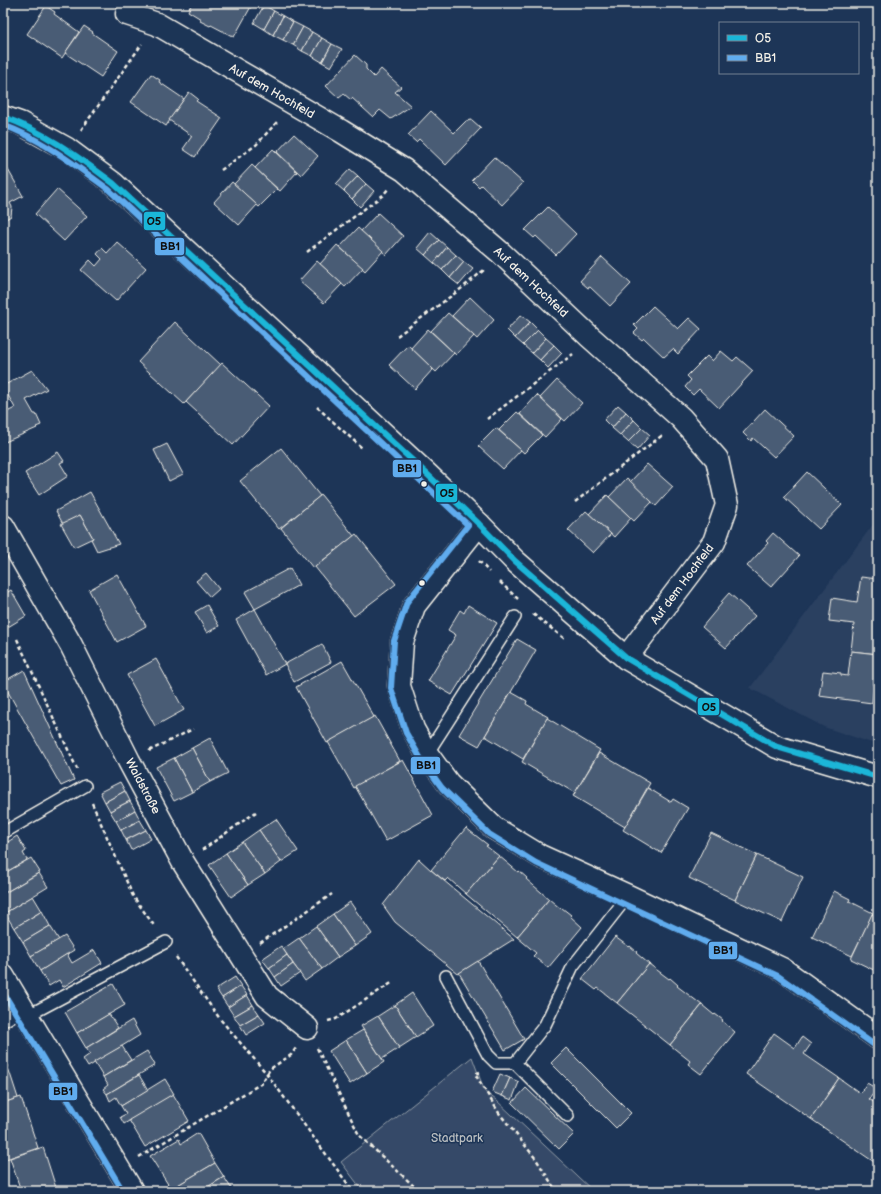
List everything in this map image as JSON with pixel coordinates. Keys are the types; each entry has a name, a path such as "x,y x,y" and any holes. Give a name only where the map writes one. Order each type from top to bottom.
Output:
{"street":[{"name":"Auf dem Hochfeld","path":"127,14 157,24 341,131 404,170 501,253 589,336 681,418 717,459 727,505 714,542 626,658"},
{"path":"3,117 20,123 67,149 112,183 428,475 515,561 626,658 777,748 878,777"},
{"path":"479,524 414,606 402,642 399,686 413,729 427,754 448,783 494,828 540,856 782,969 878,1038"},
{"name":"Waldstraße","path":"3,526 71,645 129,761 183,862 267,996 308,1028"},
{"path":"3,976 17,1012 132,1191"}],"lane":[{"path":"427,754 515,617"},
{"path":"3,833 85,786"},
{"path":"515,1063 545,1025 573,966 628,896"},
{"path":"17,1012 166,942"},
{"path":"446,976 488,1055 496,1063 515,1063 568,1116"}],"path":[{"path":"67,149 157,24"},
{"path":"221,170 256,145 279,120"},
{"path":"308,252 383,195"},
{"path":"397,336 486,269"},
{"path":"487,419 572,354"},
{"path":"575,502 663,435"},
{"path":"129,761 193,729"},
{"path":"183,862 256,812"},
{"path":"242,956 332,894"},
{"path":"121,1172 133,1161 262,1083 270,1069 292,1055 308,1028 336,1019 393,982"},
{"path":"308,1028 359,1135 418,1191"},
{"path":"496,1063 475,1074 499,1113 536,1159 554,1190 604,1191"}],"shaded area":[{"path":"878,518 878,745 824,727 750,688"}],"green space":[{"name":"Stadtpark","path":"472,1057 485,1092 496,1100 593,1191 363,1191 341,1162"}],"building":[{"path":"192,3 253,3 234,37 200,21 201,19 188,11"},
{"path":"264,5 274,11 264,29 254,23"},
{"path":"46,6 55,12 54,14 79,32 62,58 27,34"},
{"path":"274,11 283,16 273,35 264,29"},
{"path":"283,16 293,22 283,40 273,35"},
{"path":"293,22 303,27 293,45 283,40"},
{"path":"84,26 118,51 101,77 65,53"},
{"path":"303,27 312,32 302,51 293,45"},
{"path":"312,32 322,38 312,56 302,51"},
{"path":"322,38 332,44 322,62 312,56"},
{"path":"332,44 342,49 331,67 322,62"},
{"path":"355,55 366,65 366,69 374,77 381,69 401,87 395,92 411,106 391,119 380,110 373,117 352,98 351,100 344,94 339,98 326,86"},
{"path":"151,74 160,80 159,82 184,99 166,126 131,102"},
{"path":"189,92 198,99 196,101 222,118 195,157 183,149 192,136 169,120"},
{"path":"431,111 454,133 466,121 472,120 481,128 446,165 419,139 416,142 408,135"},
{"path":"294,134 318,156 301,175 277,152"},
{"path":"273,149 297,172 280,191 255,168"},
{"path":"494,157 523,183 502,205 481,185 479,187 472,180"},
{"path":"3,161 23,196 10,203 12,207 11,216 3,221"},
{"path":"252,165 277,189 259,207 234,184"},
{"path":"350,169 358,176 344,191 336,184"},
{"path":"358,176 366,184 352,199 344,191"},
{"path":"232,182 257,205 239,225 214,202"},
{"path":"366,184 374,191 360,207 352,199"},
{"path":"57,189 87,216 64,241 35,214"},
{"path":"548,207 576,234 556,255 536,236 534,238 525,230"},
{"path":"378,213 403,236 386,255 361,231"},
{"path":"358,228 383,251 365,271 340,247"},
{"path":"430,232 439,240 425,255 417,248"},
{"path":"439,240 447,247 434,263 425,255"},
{"path":"117,242 146,268 116,301 81,270 90,260 96,266 102,259 97,254 102,248 107,253"},
{"path":"337,245 363,268 345,287 320,264"},
{"path":"447,247 456,255 442,270 434,263"},
{"path":"456,255 464,262 450,278 442,270"},
{"path":"602,257 631,284 610,306 590,287 588,288 580,281"},
{"path":"317,261 342,284 324,303 299,281"},
{"path":"464,262 473,269 459,285 450,278"},
{"path":"470,297 494,320 477,339 452,316"},
{"path":"653,306 678,329 689,318 701,329 678,354 673,349 664,357 644,338 642,340 634,333 638,329 634,325"},
{"path":"448,313 474,336 456,355 431,331"},
{"path":"521,315 530,322 515,338 507,330"},
{"path":"175,322 221,365 184,404 138,362"},
{"path":"530,322 538,330 523,345 515,338"},
{"path":"428,329 454,353 436,372 411,348"},
{"path":"538,330 546,338 532,353 523,345"},
{"path":"546,338 554,345 540,360 532,353"},
{"path":"408,345 433,369 415,389 389,365"},
{"path":"554,345 562,353 548,368 540,360"},
{"path":"721,351 733,361 737,357 753,371 719,408 699,389 693,395 685,387 691,380 687,376 707,356 712,361"},
{"path":"222,363 269,406 233,445 186,402"},
{"path":"32,370 47,389 26,400 34,414 36,414 41,425 5,442 3,437 3,414 15,408 3,386"},
{"path":"557,380 582,403 565,421 540,398"},
{"path":"537,395 562,419 545,437 520,414"},
{"path":"618,405 626,412 612,428 604,420"},
{"path":"765,409 794,436 774,457 753,438 751,441 743,433"},
{"path":"517,412 542,435 524,453 499,430"},
{"path":"626,412 634,420 620,435 612,428"},
{"path":"634,420 642,428 628,442 620,435"},
{"path":"496,428 521,450 503,469 478,446"},
{"path":"642,428 650,435 637,450 628,442"},
{"path":"167,444 183,474 169,481 154,450"},
{"path":"281,448 320,496 279,529 240,481"},
{"path":"58,452 64,461 60,463 68,476 39,495 25,473"},
{"path":"647,464 673,487 656,506 630,482"},
{"path":"807,472 842,505 819,529 784,497"},
{"path":"627,478 652,502 634,521 609,497"},
{"path":"90,492 119,544 97,551 91,539 93,538 80,515 63,524 56,511"},
{"path":"321,495 354,536 313,568 281,528"},
{"path":"607,495 631,518 614,537 589,514"},
{"path":"586,511 611,534 593,553 568,530"},
{"path":"80,515 93,538 74,547 61,524"},
{"path":"773,533 799,556 771,587 747,566 768,543 766,541"},
{"path":"356,534 396,584 354,616 315,567"},
{"path":"290,568 299,585 255,609 245,592"},
{"path":"206,573 219,589 210,597 196,581"},
{"path":"117,574 146,626 117,642 89,590"},
{"path":"861,577 878,579 878,654 851,651 854,624 829,621 832,598 857,602"},
{"path":"11,590 26,616 3,630 3,595"},
{"path":"729,593 755,616 726,648 702,627"},
{"path":"207,605 219,626 207,633 195,612"},
{"path":"468,605 497,623 452,695 428,681 456,635 448,630 460,610 464,613"},
{"path":"255,609 285,664 266,675 236,620"},
{"path":"517,639 536,650 479,746 459,735"},
{"path":"322,644 331,662 294,682 285,664"},
{"path":"851,651 878,654 878,667 875,680 873,680 874,685 872,703 819,696 823,671 841,673 841,675 848,676"},
{"path":"156,659 184,710 155,726 127,675"},
{"path":"342,661 374,717 327,743 296,687"},
{"path":"24,670 74,780 61,786 3,683"},
{"path":"511,692 527,701 526,704 548,717 523,759 485,736"},
{"path":"375,716 400,761 354,788 328,742"},
{"path":"547,718 600,750 575,793 522,762"},
{"path":"210,738 228,773 210,782 192,748"},
{"path":"192,748 210,782 192,792 174,758"},
{"path":"599,753 650,783 625,827 573,796"},
{"path":"174,758 192,792 174,801 156,767"},
{"path":"403,760 433,815 386,841 355,786"},
{"path":"120,782 125,791 105,802 100,792"},
{"path":"648,788 671,802 673,799 688,808 661,853 623,830"},
{"path":"125,791 130,801 110,811 105,802"},
{"path":"130,801 135,810 116,821 110,811"},
{"path":"135,810 140,820 121,830 116,821"},
{"path":"276,819 298,851 281,862 259,830"},
{"path":"140,820 146,830 126,840 121,830"},
{"path":"466,828 488,845 486,846 499,856 466,894 448,878 445,881 431,870"},
{"path":"146,830 151,839 131,850 126,840"},
{"path":"259,830 281,862 265,874 242,842"},
{"path":"711,833 757,855 735,900 689,878"},
{"path":"17,836 26,851 23,853 27,860 3,874 3,845"},
{"path":"242,842 265,874 248,885 226,853"},
{"path":"226,853 248,885 231,897 209,865"},
{"path":"757,855 803,877 782,922 735,900"},
{"path":"499,856 518,872 519,871 549,899 517,937 466,894"},
{"path":"31,858 40,872 3,894 3,874"},
{"path":"419,859 514,939 458,974 395,922 383,905"},
{"path":"39,873 48,887 5,913 3,909 3,894"},
{"path":"834,891 850,899 849,901 873,913 852,956 812,937"},
{"path":"33,896 42,911 14,928 5,913"},
{"path":"549,899 571,915 570,916 582,927 548,968 533,956 536,953 517,937"},
{"path":"350,902 372,934 355,946 333,914"},
{"path":"42,911 50,926 23,942 14,928"},
{"path":"333,914 355,946 338,957 316,926"},
{"path":"872,914 878,917 878,972 851,959"},
{"path":"50,926 59,940 31,956 23,942"},
{"path":"316,926 338,957 322,969 299,938"},
{"path":"65,936 74,950 40,971 31,956"},
{"path":"615,937 629,947 630,946 649,964 617,1003 598,988 596,990 582,979"},
{"path":"299,938 322,969 305,981 283,949"},
{"path":"281,946 287,955 269,968 262,959"},
{"path":"94,950 102,963 63,987 59,980 49,986 40,971 67,954 72,963"},
{"path":"287,955 293,964 275,977 269,968"},
{"path":"478,961 524,1039 505,1050 459,973"},
{"path":"293,964 300,973 281,986 275,977"},
{"path":"649,964 669,979 670,978 678,985 677,986 702,1005 670,1045 617,1003"},
{"path":"235,977 241,986 222,998 216,989"},
{"path":"113,984 125,1005 77,1033 65,1012"},
{"path":"241,986 247,995 228,1007 222,998"},
{"path":"412,993 433,1026 416,1037 395,1005"},
{"path":"247,995 253,1005 234,1016 228,1007"},
{"path":"253,1005 259,1014 240,1025 234,1016"},
{"path":"395,1005 416,1037 399,1048 378,1016"},
{"path":"702,1005 723,1020 722,1021 735,1032 701,1074 688,1064 690,1061 670,1045"},
{"path":"109,1014 118,1028 86,1048 77,1033"},
{"path":"259,1014 265,1023 246,1035 240,1025"},
{"path":"378,1016 399,1048 382,1059 361,1026"},
{"path":"132,1020 140,1035 88,1067 83,1059 90,1054 86,1048"},
{"path":"363,1030 384,1062 367,1073 346,1040"},
{"path":"774,1033 795,1048 802,1037 811,1044 804,1054 839,1078 811,1119 746,1074"},
{"path":"346,1040 367,1073 350,1084 329,1051"},
{"path":"122,1046 131,1060 103,1077 94,1062"},
{"path":"566,1048 631,1113 616,1128 551,1063"},
{"path":"147,1051 155,1065 107,1094 103,1089 108,1085 103,1077"},
{"path":"3,1052 18,1098 3,1103"},
{"path":"500,1074 510,1078 502,1096 492,1092"},
{"path":"139,1075 148,1090 121,1106 116,1097 110,1101 107,1094"},
{"path":"510,1078 519,1082 512,1100 502,1096"},
{"path":"839,1078 860,1093 867,1083 877,1089 869,1099 878,1105 877,1164 811,1119"},
{"path":"165,1079 174,1094 124,1124 120,1117 126,1114 121,1106"},
{"path":"526,1088 574,1134 559,1149 512,1103"},
{"path":"173,1094 189,1121 145,1147 129,1120"},
{"path":"21,1097 38,1148 6,1159 3,1150 3,1103"},
{"path":"198,1133 215,1163 171,1189 150,1156 179,1139 181,1144"},
{"path":"43,1147 57,1191 21,1191 10,1158"},
{"path":"215,1163 224,1177 201,1191 172,1191 171,1189"},
{"path":"224,1177 233,1191 201,1191"}],"transit line":[{"name":"O5","path":"3,117 47,137 74,154 113,183 428,475 515,561 626,658 777,747 878,777"},
{"name":"BB1","path":"3,125 45,145 108,189 468,525 407,602 394,641 391,688 406,733 421,759 442,788 489,834 536,863 778,976 873,1044"},
{"name":"BB1","path":"3,992 123,1191"}]}
